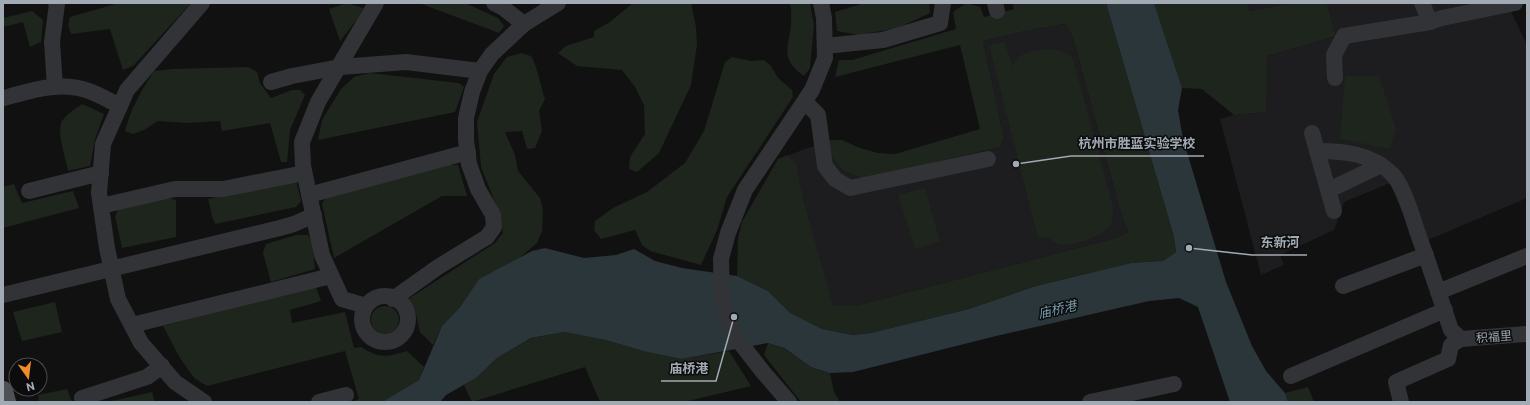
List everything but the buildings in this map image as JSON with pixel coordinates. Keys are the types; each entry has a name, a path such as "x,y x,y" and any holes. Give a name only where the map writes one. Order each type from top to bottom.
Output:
{"main road":[{"path":"3,391 6,402"}],"street":[{"path":"55,87 52,42 58,3"},
{"path":"202,3 127,90 103,144 99,193 106,248 118,299 141,343 176,382 204,402"},
{"path":"366,306 342,298 322,255 304,173 302,142 318,102 340,67 376,3"},
{"path":"494,3 502,7 524,24"},
{"path":"394,298 438,267 487,237 494,227 493,215 478,189 469,164 466,118 472,92 480,71 492,54 524,24 558,3"},
{"path":"789,402 766,376 735,336 722,300 721,259 728,233 745,190 805,102 812,90 825,58 824,18 821,3"},
{"path":"825,46 884,40 940,23 944,3"},
{"path":"1422,3 1430,22"},
{"path":"1335,78 1334,55 1344,36 1430,22 1442,18 1515,3"},
{"path":"271,82 292,76 340,67 406,62 480,71"},
{"path":"4,98 37,89 64,86 89,91 120,106"},
{"path":"805,102 818,115 825,166 836,179 850,188 988,159"},
{"path":"1312,133 1334,211"},
{"path":"1317,150 1339,151 1370,158 1395,176 1408,204 1452,330 1461,339 1451,345 1448,359 1396,382 1401,402"},
{"path":"309,195 468,152"},
{"path":"1329,190 1381,165"},
{"path":"29,191 101,173"},
{"path":"101,206 175,189 223,189 304,173"},
{"path":"3,295 280,228 294,224 314,215"},
{"path":"1343,286 1426,255"},
{"path":"1438,292 1527,256"},
{"path":"132,325 331,276"},
{"path":"379,297 394,298 405,308 407,323 405,330 394,340 387,342 379,342 372,339 366,334 363,327 363,312 366,306 372,300 379,297"},
{"path":"1291,376 1445,310"},
{"name":"积福里","path":"1461,339 1527,334"},
{"path":"82,398 147,377 162,366"},
{"path":"1090,402 1174,384"},
{"path":"319,402 346,395"}],"shaded area":[{"path":"119,3 191,3 133,66 123,70 110,29 71,34 68,25 70,17"},
{"path":"347,3 363,8 358,18 340,41 329,9"},
{"path":"419,3 465,3 498,18 504,26 499,33"},
{"path":"633,3 691,3 696,27 697,45 691,85 659,153 637,172 629,169 630,157 645,134 644,105 635,87 622,70 577,66 558,53 566,46 594,37 594,31 610,22"},
{"path":"789,3 810,3 814,25 810,68 804,76 795,69 790,62 788,55 787,48 791,25 791,6"},
{"path":"864,3 929,3 930,13 898,28 858,35 837,31 835,12"},
{"path":"966,3 980,7 984,17 1014,9 1012,3 1106,3 1174,237 1176,252 1163,261 1131,263 1036,286 969,309 871,333 853,335 822,329 789,313 768,291 737,276 738,238 742,222 778,159 787,155 796,163 802,195 833,306 855,306 1116,238 1128,232 1122,217 1073,38 1065,24 1025,31 983,41 1004,138 1000,147 863,179 842,170 830,155 830,140 842,140 860,148 878,153 895,154 980,129 960,45 835,77 839,60 852,60 956,29 953,12"},
{"path":"1154,3 1247,3 1250,11 1293,3 1327,3 1336,36 1267,56 1266,112 1234,115 1202,89 1182,88"},
{"path":"1247,3 1293,3 1250,11"},
{"path":"1327,3 1507,3 1527,45 1527,198 1416,245 1390,183 1344,202 1334,230 1280,255 1284,265 1261,275 1220,119 1234,115 1265,112 1267,56 1336,36"},
{"path":"32,11 43,20 41,42 30,47 23,22 3,27 3,18"},
{"path":"1065,24 1073,38 1122,217 1128,232 1116,238 855,306 833,306 742,222 778,159 830,140 830,155 842,170 863,179 1000,147 1004,138 983,41 1025,31"},
{"path":"1005,42 1012,66 1020,56 1036,50 1049,49 1061,51 1067,53 1073,59 1113,207 1110,226 1098,235 1077,243 1063,245 1054,242 1048,237 1038,238 989,45"},
{"path":"521,53 531,56 545,99 539,111 542,131 535,148 527,149 522,131 505,132 515,155 518,171 540,198 543,209 542,231 537,243 518,259 479,279 460,307 442,326 433,345 420,332 416,314 408,299 495,243 503,233 498,210 481,167 477,122 494,74 507,57"},
{"path":"732,57 751,61 764,60 771,66 778,78 792,90 793,97 727,197 717,230 701,265 650,251 642,245 635,230 601,239 594,230 595,221 613,208 647,192 685,163 704,131 725,62"},
{"path":"248,67 257,72 260,83 271,98 292,90 300,90 305,95 290,130 287,162 281,162 270,123 222,131 220,121 188,123 158,121 144,130 133,134 125,131 137,100 154,71 172,69"},
{"path":"370,73 459,83 464,87 455,112 318,140 322,120 341,89 354,77"},
{"path":"1345,76 1379,76 1396,129 1390,149 1340,139"},
{"path":"82,104 104,114 95,139 90,166 68,171 62,145 60,126 66,116"},
{"path":"447,165 458,165 467,196 442,196 334,258 322,204 326,197"},
{"path":"296,180 301,201 296,207 215,224 208,199"},
{"path":"14,184 22,203 73,191 79,208 3,228 3,187"},
{"path":"925,188 940,241 915,249 898,195"},
{"path":"168,198 176,200 176,237 122,248 115,216 119,209"},
{"path":"296,235 308,235 312,242 315,269 271,282 263,253 266,244"},
{"path":"316,287 321,301 290,310 292,323 345,312 354,348 361,347 373,354 383,356 394,355 407,351 424,367 419,380 382,402 351,402 359,399 345,351 207,386 194,378 180,358 163,326"},
{"path":"55,302 62,332 22,341 13,312"},
{"path":"385,306 391,307 395,310 398,314 398,326 395,330 391,333 385,334 379,333 375,330 372,326 371,320 372,314 375,310 379,307"},
{"path":"564,332 607,340 647,352 682,359 729,351 751,386 684,402 600,402 585,367 472,402 464,385 476,378 497,358 532,338"},
{"path":"768,343 783,348 811,367 830,373 834,392 840,402 801,402 764,355"},
{"path":"1308,387 1314,402 1288,402 1285,393"},
{"path":"67,389 72,402 39,402 38,397 48,397 48,393"},
{"path":"152,392 155,402 107,402"}],"water":[{"path":"1106,3 1154,3 1182,88 1178,110 1183,139 1226,282 1252,346 1266,371 1285,393 1288,402 1230,402 1198,307 1179,298 1149,301 996,336 853,372 830,373 811,367 784,348 768,343 682,359 647,352 606,340 564,332 531,338 497,358 476,378 446,395 440,402 382,402 419,380 442,326 460,307 479,279 532,251 545,248 584,258 616,255 634,249 655,261 682,268 737,276 768,291 790,313 822,329 853,335 871,333 969,309 1036,286 1131,263 1163,261 1176,252 1174,237"}],"place":[{"name":"杭州市胜蓝实验学校","path":"1016,164"},
{"name":"东新河","path":"1189,248"},
{"name":"庙桥港","path":"734,317"}]}
